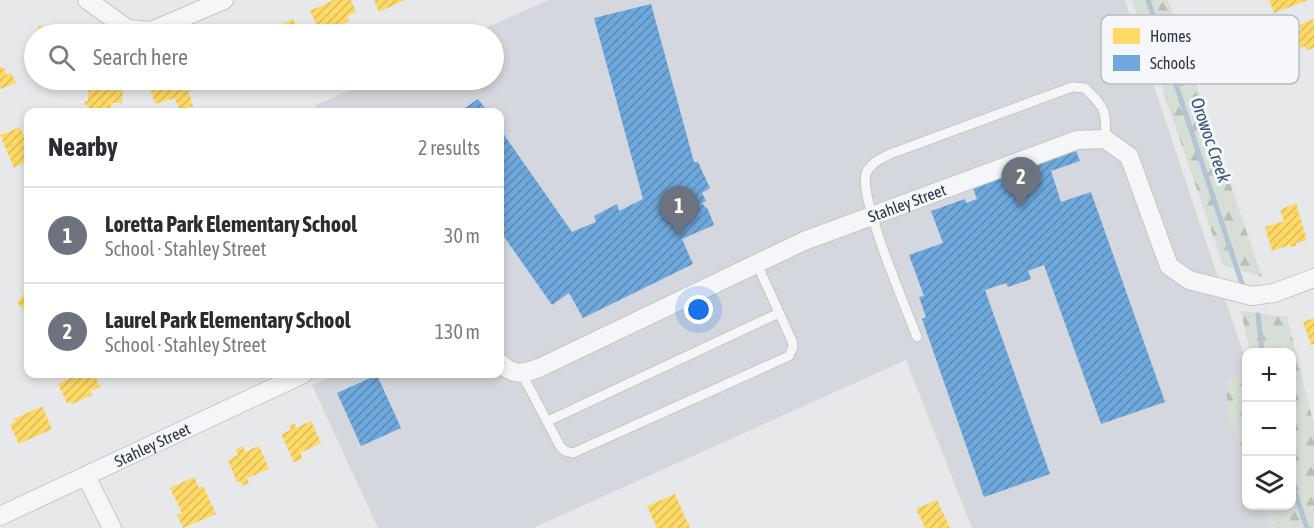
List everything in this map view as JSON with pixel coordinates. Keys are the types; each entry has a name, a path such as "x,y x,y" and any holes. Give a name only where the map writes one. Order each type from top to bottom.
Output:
{"street":[{"path":"87,0 121,24"},
{"path":"169,24 224,0"},
{"path":"1106,139 1129,156 1169,266 1189,280 1252,296 1274,293 1314,278"},
{"name":"Stahley Street","path":"522,374 539,368 804,241 1077,140 1106,139"},
{"path":"504,367 522,374"},
{"name":"Stahley Street","path":"0,516 293,378"},
{"path":"86,476 112,528"}],"lane":[{"path":"917,337 866,194 866,174 874,163 890,154 1072,87 1085,88 1100,103 1106,116 1106,139"},
{"path":"522,374 560,446 565,452 573,453 789,356 793,347 792,341 757,264"},
{"path":"548,421 779,313"}],"shaded area":[{"path":"549,0 1125,0 1130,15 1101,15 1101,84 1153,84 1242,349 1242,510 1294,510 1301,523 1287,528 972,528 906,360 533,528 378,528 312,385 329,378 504,378 504,108 317,108 316,105 350,90 504,90 504,24 495,24"}],"green space":[{"path":"1132,0 1168,0 1173,15 1137,15"},
{"path":"1161,84 1197,84 1262,277 1223,265"},
{"path":"1241,311 1287,317 1295,348 1249,348"},
{"path":"1296,353 1314,425 1314,528 1270,528 1263,510 1296,510"},
{"path":"1242,374 1242,453 1228,415 1226,381"}],"building: Homes":[{"path":"334,0 351,0 356,12 347,16 349,21 343,24 316,24 310,11"},
{"path":"374,0 405,0 379,12"},
{"path":"1269,0 1308,0 1274,13"},
{"path":"293,19 295,24 282,24"},
{"path":"1314,19 1314,48 1307,50 1305,46 1299,48 1299,32 1301,31 1299,25"},
{"path":"0,65 2,69 5,68 5,75 11,73 16,83 0,89"},
{"path":"89,90 123,90 122,103 111,103 110,108 88,108 85,101 88,101"},
{"path":"151,90 188,90 193,106 178,108 175,98 155,104"},
{"path":"20,127 24,137 24,163 14,168 0,135"},
{"path":"1296,203 1307,240 1296,243 1296,246 1291,247 1290,245 1272,251 1265,227 1284,221 1280,210"},
{"path":"24,294 24,309 17,303"},
{"path":"1314,318 1314,344 1311,345 1303,322"},
{"path":"71,378 96,378 100,387 90,391 92,395 72,404 67,403 58,384"},
{"path":"42,406 52,429 19,444 10,425 15,422 14,419"},
{"path":"311,421 321,443 300,453 303,459 294,462 281,434 291,430 289,425 294,423 296,428"},
{"path":"243,446 245,452 259,446 269,469 247,478 249,483 242,486 240,481 237,482 228,460 238,455 236,449"},
{"path":"194,477 199,488 203,486 216,514 183,528 177,515 182,513 170,488"},
{"path":"675,494 690,528 657,528 647,506"},
{"path":"937,500 950,528 925,528 916,509"}],"building: Schools":[{"path":"651,4 694,162 698,162 710,188 702,193 706,201 702,203 707,207 714,225 682,239 693,264 583,318 569,293 552,305 504,237 504,135 572,232 596,222 594,216 617,204 619,211 643,199 594,18"},
{"path":"478,99 485,108 465,108"},
{"path":"1076,151 1080,161 1051,171 1061,202 1091,192 1165,402 1101,424 1044,265 1028,271 1031,279 1008,287 1006,283 985,290 1050,474 984,497 922,319 926,317 919,297 924,296 909,255 943,243 931,211 965,199 966,203 977,199 973,188"},
{"path":"370,378 378,378 401,428 361,446 337,393"}],"waterway":[{"name":"Orowoc Creek","path":"1148,0 1153,15"},
{"name":"Orowoc Creek","path":"1176,84 1245,289"},
{"name":"Orowoc Creek","path":"1258,315 1262,348"},
{"name":"Orowoc Creek","path":"1296,496 1307,528"}],"place":[{"name":"Laurel Park Elementary School","path":"1021,207"},
{"name":"Loretta Park Elementary School","path":"679,236"}]}
